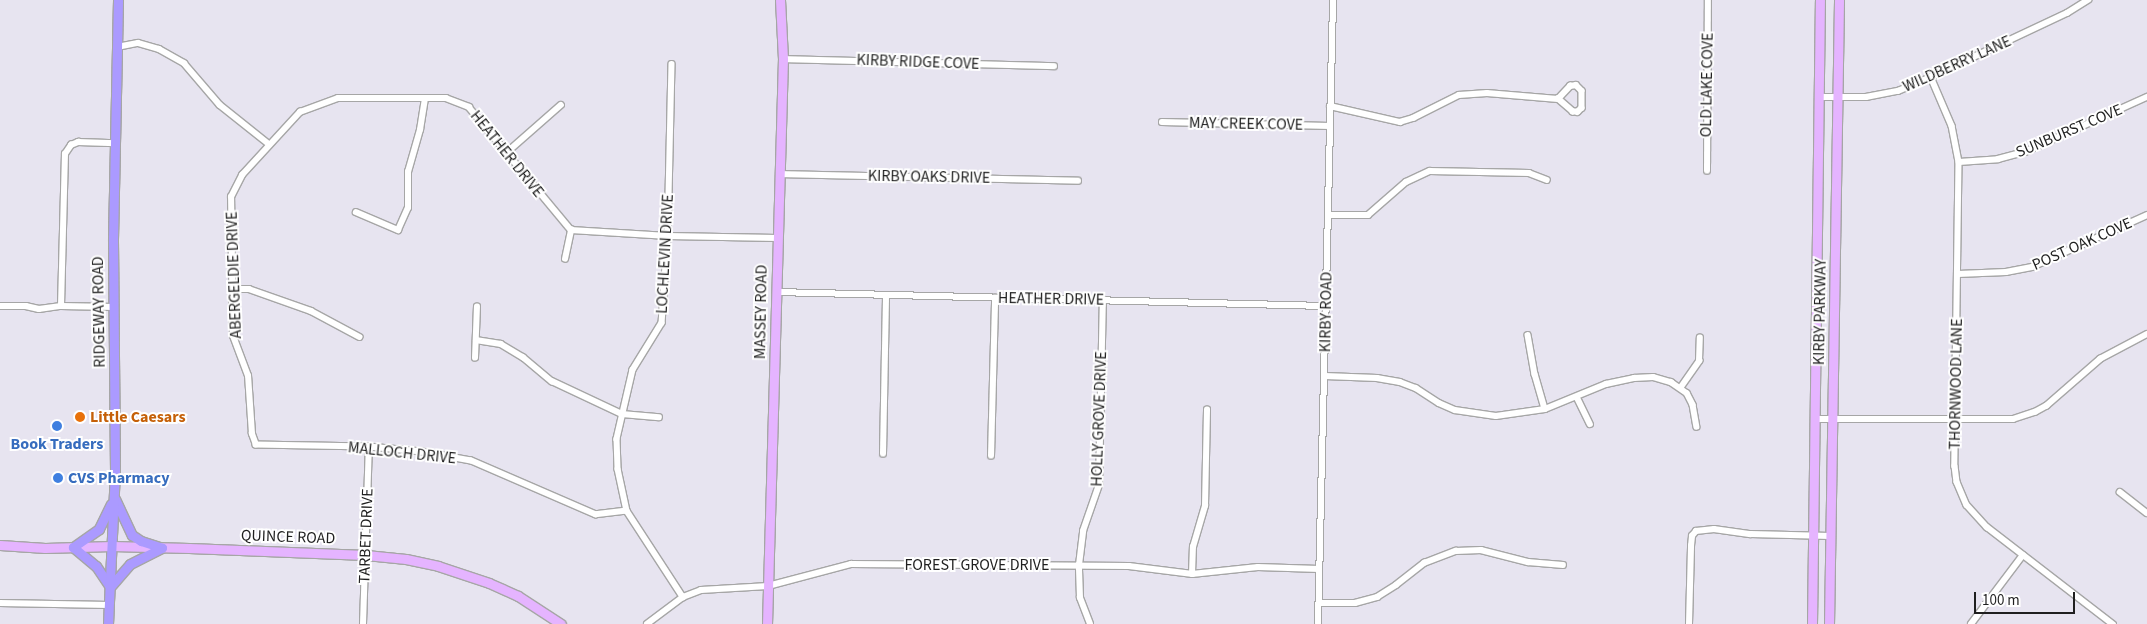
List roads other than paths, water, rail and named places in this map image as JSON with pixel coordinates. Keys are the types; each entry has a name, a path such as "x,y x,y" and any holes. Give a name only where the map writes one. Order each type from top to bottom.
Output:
{"main road":[{"name":"RIDGEWAY ROAD","path":"108,624 114,497 114,307 118,0"},
{"name":"MASSEY ROAD","path":"768,624 780,174 782,59 780,0"},
{"name":"KIRBY PARKWAY","path":"1812,624 1820,0"},
{"name":"KIRBY PARKWAY","path":"1829,624 1839,0"},
{"path":"114,497 99,529 72,547 96,566 110,587 130,564 162,548"},
{"path":"114,497 132,535 141,541 162,548"},
{"name":"QUINCE ROAD","path":"0,545 112,546 366,555 422,562 469,576 518,596 561,624"}],"street":[{"name":"KIRBY ROAD","path":"1318,624 1333,0"},
{"name":"OLD LAKE COVE","path":"1706,171 1708,0"},
{"name":"WILDBERRY LANE","path":"1818,97 1887,94 1931,77 2067,13 2088,0"},
{"path":"117,47 138,44 159,49 184,63 220,105 268,144"},
{"name":"KIRBY RIDGE COVE","path":"782,59 1054,66"},
{"name":"LOCHLEVIN DRIVE","path":"672,64 668,236 662,323 633,370 617,439 618,469 627,511 683,597"},
{"name":"THORNWOOD LANE","path":"1931,77 1952,126 1959,162 1955,473 1963,498 1979,519 2109,623"},
{"path":"1330,106 1400,122 1413,118 1450,98 1468,94 1558,99 1573,112 1578,112 1582,108 1582,91 1576,85 1570,86 1558,99"},
{"name":"SUNBURST COVE","path":"1959,162 1985,161 2025,152 2147,97"},
{"name":"HEATHER DRIVE","path":"268,144 300,112 338,98 446,98 469,107 505,154 571,230"},
{"path":"356,212 398,230 408,208 408,172 420,130 425,99"},
{"path":"505,154 561,105"},
{"name":"MAY CREEK COVE","path":"1162,122 1330,126"},
{"path":"61,306 65,154 70,145 78,142 116,143"},
{"name":"ABERGELDIE DRIVE","path":"256,445 252,434 248,376 233,336 231,197 242,176 268,144"},
{"path":"1328,215 1368,214 1414,176 1430,171 1529,173 1546,180"},
{"name":"KIRBY OAKS DRIVE","path":"780,174 1078,180"},
{"name":"POST OAK COVE","path":"1958,274 2006,272 2032,267 2147,215"},
{"path":"566,258 571,230 668,236 777,238"},
{"path":"231,289 249,289 312,310 360,338"},
{"name":"HEATHER DRIVE","path":"776,292 1326,306"},
{"path":"883,454 886,296"},
{"path":"991,456 995,298"},
{"name":"HOLLY GROVE DRIVE","path":"1090,624 1080,598 1079,565 1083,530 1099,484 1104,300"},
{"path":"0,306 26,306 40,309 61,306 114,307"},
{"path":"475,358 477,307"},
{"path":"1816,419 2001,421 2036,412 2057,398 2100,360 2147,334"},
{"path":"1528,335 1535,374 1545,409"},
{"path":"1681,388 1699,361 1700,338"},
{"path":"476,340 501,344 523,357 552,381 622,414 659,417"},
{"path":"1325,376 1377,378 1400,382 1416,388 1446,406 1476,414 1506,416 1545,409 1606,384 1634,378 1660,378 1681,388 1693,405 1697,426"},
{"path":"1577,397 1590,424"},
{"path":"1192,574 1193,547 1205,506 1207,410"},
{"name":"MALLOCH DRIVE","path":"256,445 369,447 422,452 471,461 596,515 627,511"},
{"name":"TARBET DRIVE","path":"363,624 369,447"},
{"path":"2120,492 2147,513"},
{"path":"1689,624 1691,546 1694,533 1707,529 1751,534 1830,536"},
{"path":"1319,603 1355,603 1377,597 1391,589 1424,563 1456,551 1481,550 1528,562 1563,564"},
{"path":"1971,624 2023,555"},
{"name":"FOREST GROVE DRIVE","path":"646,624 683,597 700,590 768,586 851,564 1130,566 1192,574 1258,567 1319,569"},
{"path":"0,603 109,605"}],"place":[{"name":"Little Caesars","path":"80,417"},
{"name":"Book Traders","path":"57,426"},
{"name":"CVS Pharmacy","path":"58,478"}]}
